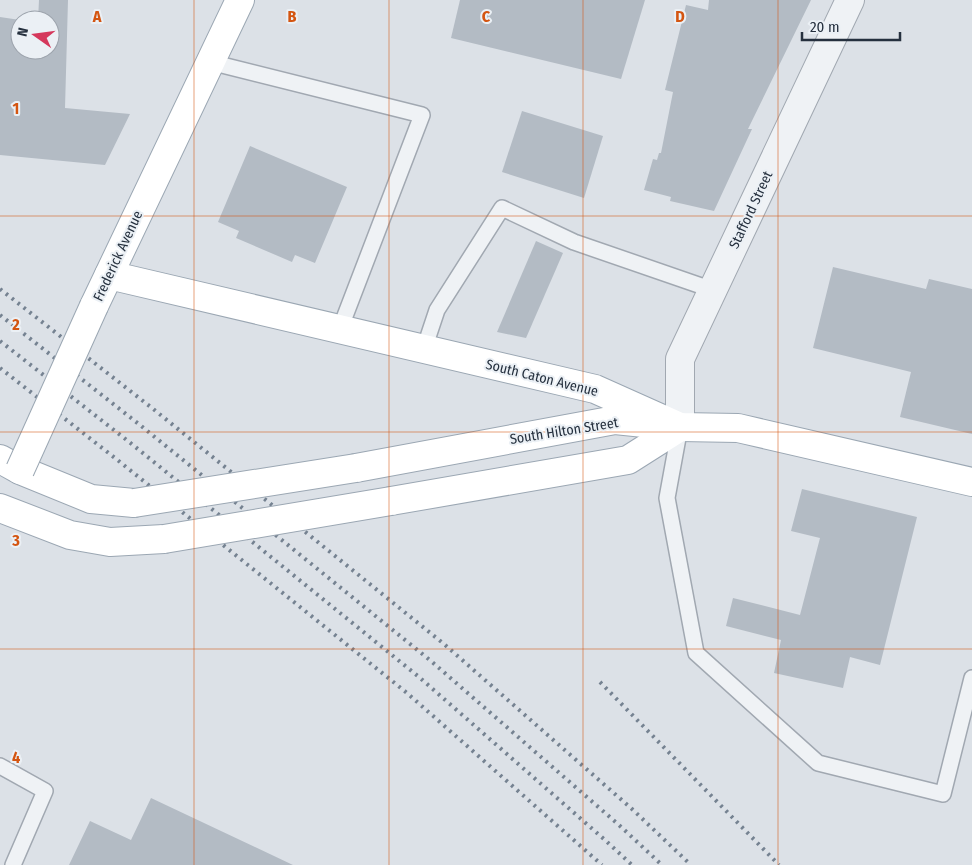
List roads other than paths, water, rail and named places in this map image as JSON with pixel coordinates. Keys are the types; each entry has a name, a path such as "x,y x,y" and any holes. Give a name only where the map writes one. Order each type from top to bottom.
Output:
{"main road":[{"name":"Frederick Avenue","path":"1,510 10,464 94,306 240,0"},
{"name":"South Caton Avenue","path":"109,275 595,389 680,427 738,428 972,482"},
{"name":"South Hilton Street","path":"10,464 91,499 134,503 356,468 614,420 680,427"},
{"path":"1,510 70,535 110,542 164,539 628,460 680,427"}],"street":[{"name":"Stafford Street","path":"680,427 680,359 850,0"}],"lane":[{"path":"210,62 422,115 340,329"},
{"path":"424,349 436,310 502,208 574,242 713,290"},
{"path":"680,427 668,498 696,654 818,763 943,794 972,678"},
{"path":"0,766 45,791 13,865"}],"railway":[{"path":"0,289 152,408 444,644 632,809 691,865"},
{"path":"0,315 140,425 431,661 619,825 662,865"},
{"path":"0,341 128,441 419,677 632,865"},
{"path":"0,368 407,693 602,865"},
{"path":"600,682 779,865"}]}
